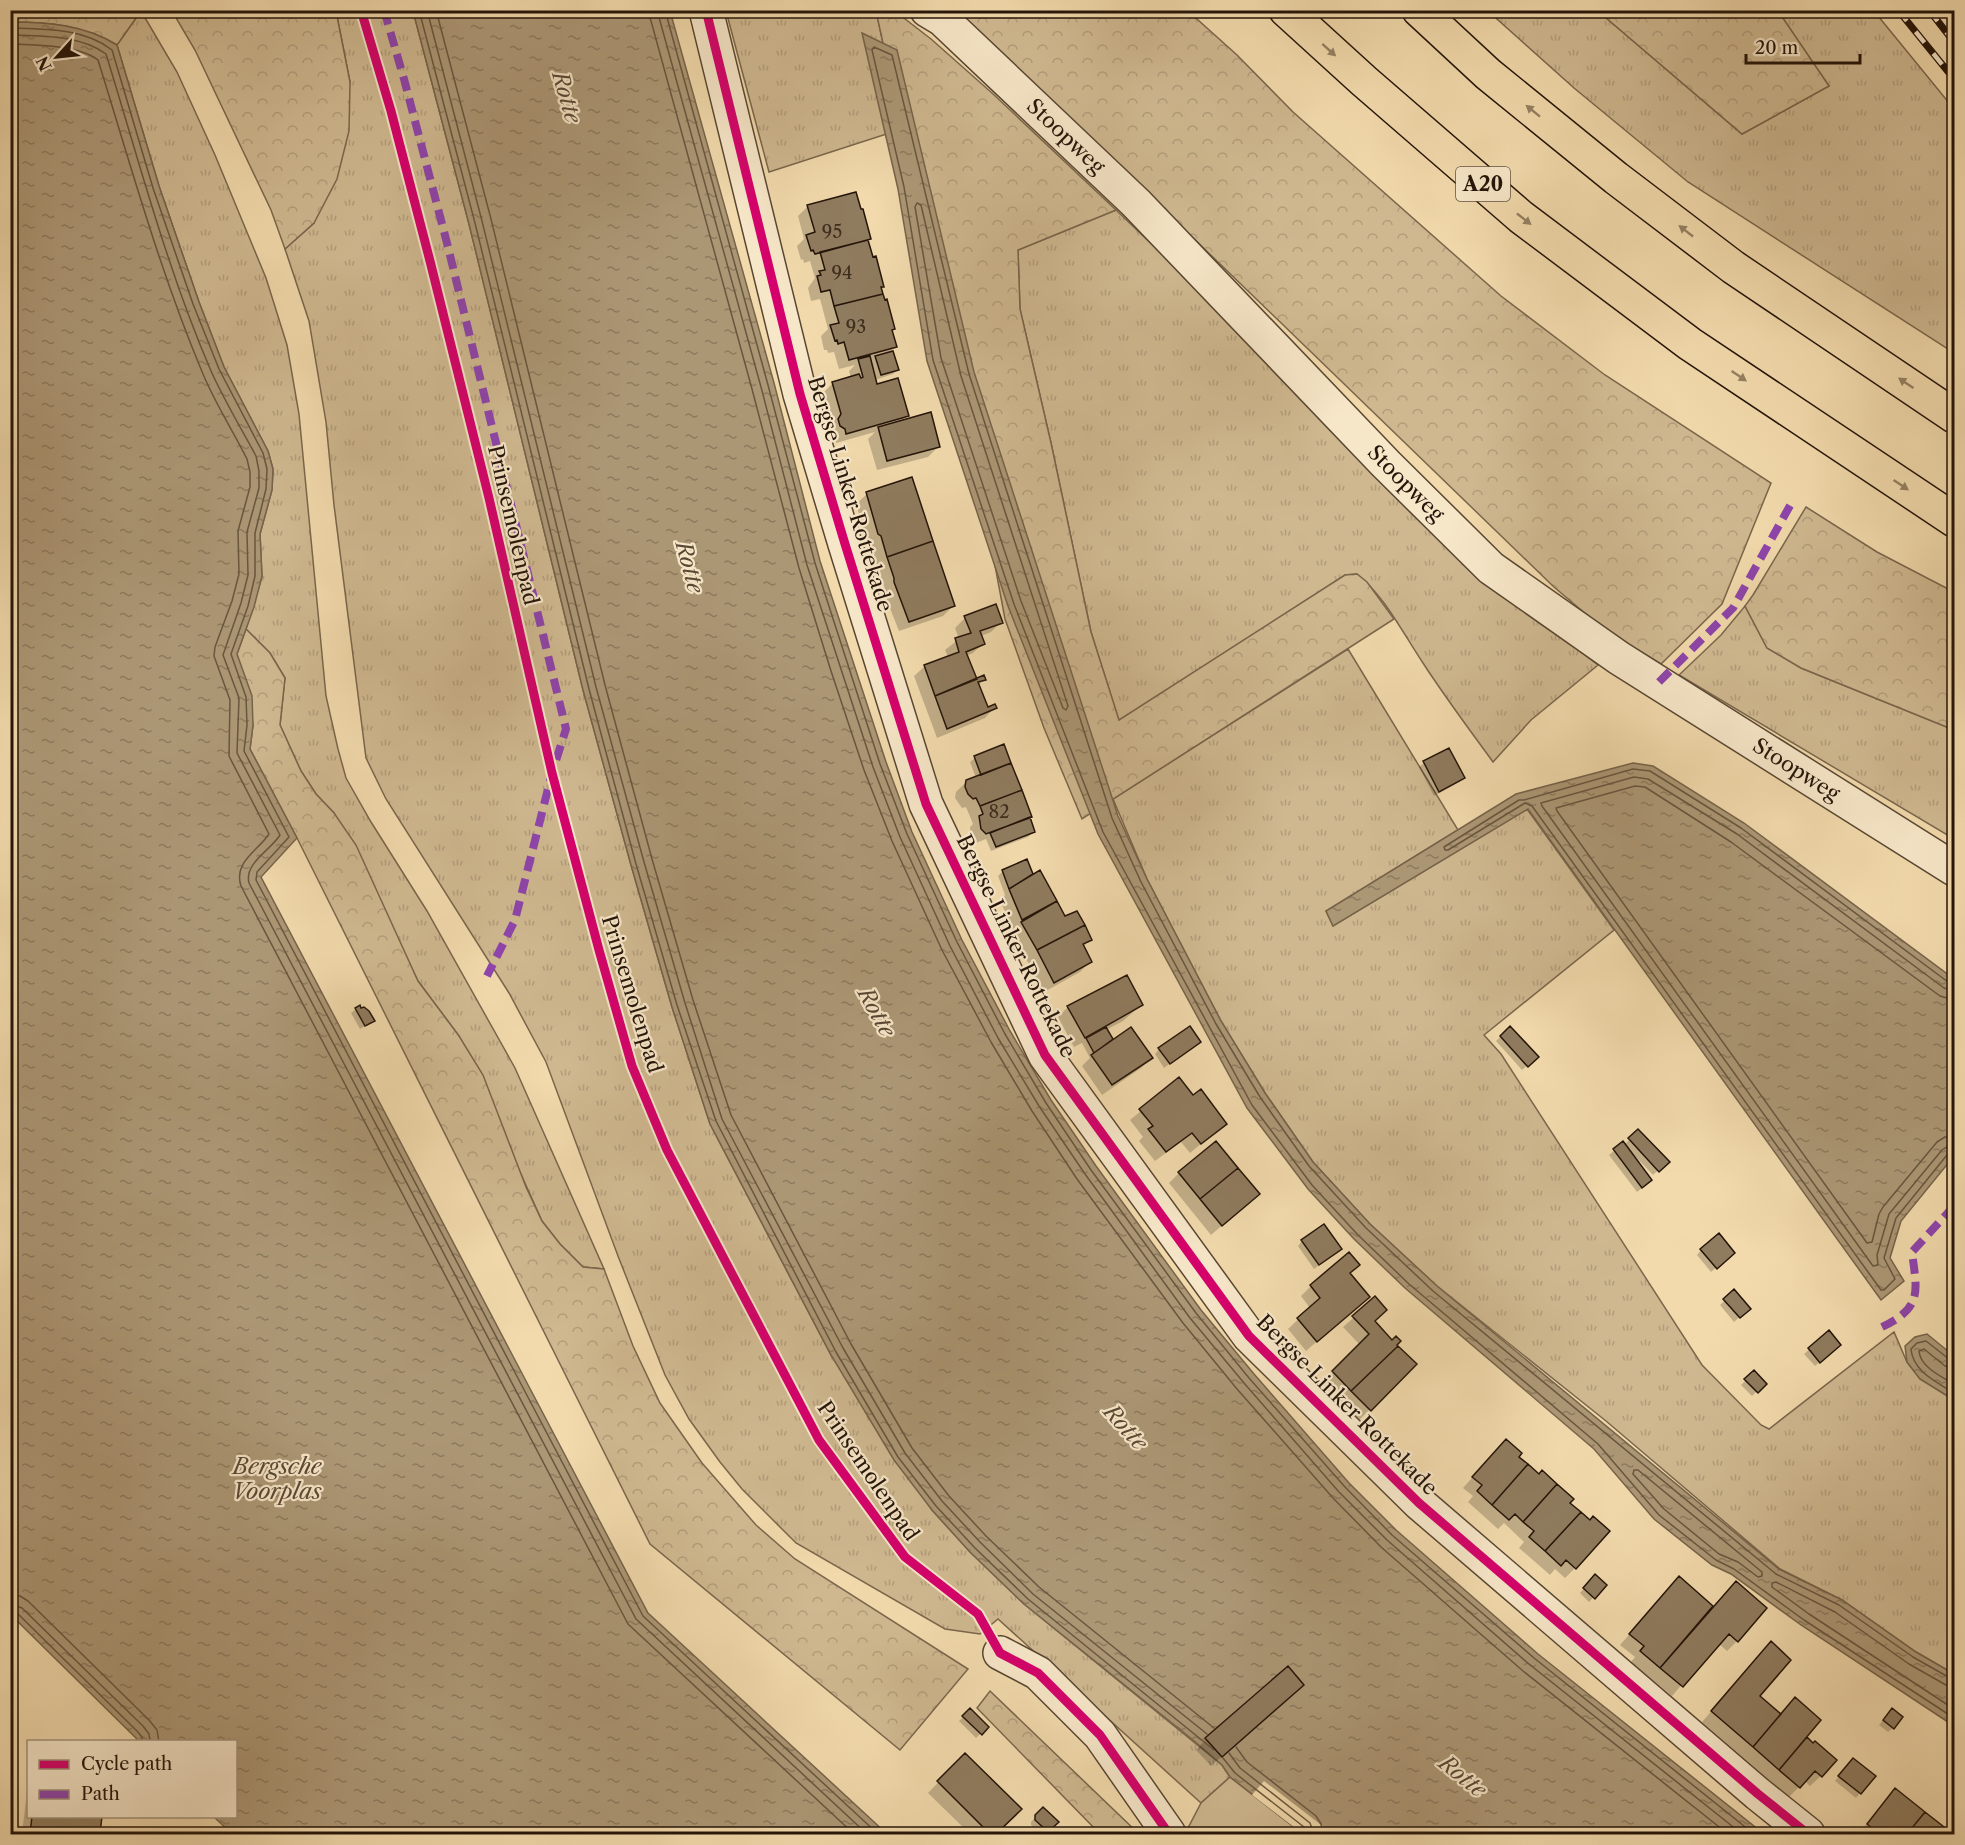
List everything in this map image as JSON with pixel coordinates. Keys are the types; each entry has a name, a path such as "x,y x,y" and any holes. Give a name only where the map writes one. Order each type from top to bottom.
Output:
{"highway":[{"name":"A20","path":"1286,10 1521,217 1690,344 1954,520"},
{"path":"1419,10 1488,74 1616,178 1733,267 1954,416"}],"street":[{"name":"Bergse Linker Rottekade","path":"706,10 800,394 844,544 926,804 1044,1055 1249,1336 1419,1503 1758,1794 1808,1834"},
{"name":"Stoopweg","path":"927,10 942,19 1137,203 1386,464 1491,568 1619,658 1954,869"},
{"path":"1000,1653 1038,1673 1100,1735 1169,1834"}],"green space":[{"path":"141,10 117,45 92,33 66,26 11,22 11,11"},
{"path":"141,11 177,72 215,155 266,278 287,345 299,414 326,696 346,778 427,911 515,1068 604,1269 583,1267 560,1244 542,1221 459,1036 418,981 334,813 316,794 301,771 280,725 285,678 270,653 246,629 262,577 260,534 272,490 273,469 268,451 224,367 199,302 159,186 117,45"},
{"path":"172,11 336,11 350,82 349,131 337,179 314,223 285,249 271,210 195,50"},
{"path":"336,11 413,11 469,224 583,690 672,1007 710,1124 831,1355 932,1510 970,1552 1024,1604 1222,1765 1230,1777 1201,1803 998,1619 980,1634 945,1629 796,1543 742,1489 720,1462 689,1419 665,1375 546,1062 509,993 386,799 366,758 334,505 326,422 309,321 285,249 314,223 350,82"},
{"path":"726,11 876,11 902,129 769,172"},
{"path":"876,11 896,12 931,39 1116,210 1018,250 1020,309 1091,632 1119,720 1345,575 1357,574 1367,582 1394,619 1082,819 1044,728 1005,619 991,544"},
{"path":"949,11 1188,11 1237,55 1293,112 1501,296 1605,375 1771,483 1722,604 1661,664 1606,631 1554,587 1067,116"},
{"path":"1488,11 1598,11 1742,134 1829,86 1778,11 1874,11 1954,109 1954,353 1688,182 1574,88"},
{"path":"1598,11 1778,11 1829,86 1742,134"},
{"path":"1116,210 1315,400 1482,575 1598,665 1531,720 1493,762 1440,688 1385,604 1357,574 1345,575 1119,721 1091,632 1020,309 1018,250"},
{"path":"1806,507 1877,552 1954,592 1954,730 1801,668 1767,648 1745,606"},
{"path":"1745,606 1767,648 1801,668 1954,730 1954,839 1679,675 1721,635"},
{"path":"246,629 270,653 285,678 280,725 301,771 356,845 418,981 459,1036 483,1075 526,1187 542,1221 560,1244 583,1267 604,1269 633,1346 660,1403 702,1463 756,1525 795,1559 968,1669 900,1750 650,1544 297,838 250,749 253,725 237,654"},
{"path":"1348,649 1458,830 1326,911 1333,926 1527,809 1614,930 1484,1035 1501,1054 1702,1365 1761,1425 1769,1429 1894,1332 1907,1362 1920,1379 1954,1400 1954,1674 1916,1652 1842,1600 1780,1569 1606,1421 1437,1286 1370,1224 1313,1162 1265,1093 1221,1021 1147,879 1113,799"},
{"path":"990,1691 1139,1834 1100,1834 977,1708"},
{"path":"1230,1777 1303,1834 1191,1834 1188,1828 1201,1803"}],"water":[{"name":"Rotte","path":"413,11 670,11 774,383 820,561 886,762 912,832 962,940 1010,1031 1051,1100 1201,1310 1349,1483 1396,1530 1538,1654 1764,1834 1303,1834 1230,1777 1222,1765 1193,1740 1024,1604 970,1552 932,1510 894,1460 831,1355 710,1124 672,1007 583,690 469,224"},
{"name":"Bergsche Voorplas","path":"10,22 66,26 92,33 117,45 159,186 199,302 224,367 268,451 273,469 272,490 260,534 262,576 254,607 237,654 252,696 253,725 250,749 297,838 261,877 648,1613 887,1834 232,1834 215,1818 237,1818 237,1740 138,1740 11,1615"},
{"path":"862,33 897,50 974,372 1118,816 1147,879 1221,1021 1265,1093 1313,1162 1370,1224 1437,1286 1779,1569 1842,1600 1916,1652 1954,1674 1954,1726 1801,1625 1731,1574 1712,1565 1654,1519 1594,1449 1405,1288 1354,1239 1308,1189 1247,1108 1098,834 1008,606 927,361 898,189"},
{"path":"1633,763 1653,766 1744,823 1954,979 1954,1156 1901,1221 1890,1258 1904,1281 1881,1300 1528,809 1333,926 1326,911 1516,794"},
{"path":"1927,1334 1954,1356 1954,1400 1920,1379 1907,1362 1905,1346 1915,1337"}],"pier":[{"path":"1264,1781 1333,1834 1303,1834 1252,1795"}],"building":[{"path":"856,192 871,239 815,254 813,250 811,251 806,235 815,232 807,205"},
{"path":"868,240 873,257 876,256 884,287 881,287 883,294 834,306 830,290 821,292 817,276 821,275 819,271 825,270 820,252"},
{"path":"883,294 885,300 887,299 895,329 892,330 897,347 849,360 844,342 838,344 837,340 835,341 830,325 839,323 834,306"},
{"path":"893,351 899,370 881,375 875,356"},
{"path":"870,356 877,384 898,378 909,416 846,434 838,419 841,414 832,382 859,374 861,378 863,377 858,359"},
{"path":"931,412 940,447 887,461 878,427"},
{"path":"912,477 933,541 887,557 866,492"},
{"path":"933,541 955,606 909,622 887,557"},
{"path":"996,604 1003,623 980,631 985,644 966,652 977,679 935,696 924,665 959,652 955,638 971,633 964,616"},
{"path":"984,675 986,680 978,682 988,707 995,704 997,708 947,729 935,696"},
{"path":"1004,744 1011,763 981,775 974,756"},
{"path":"1449,748 1465,778 1439,792 1423,761"},
{"path":"1011,763 1022,790 980,806 976,798 973,799 968,794 965,787 966,780"},
{"path":"1022,790 1032,817 986,834 981,829 979,816 983,814 980,806"},
{"path":"1030,817 1035,832 996,847 990,833"},
{"path":"1027,859 1033,874 1009,889 1002,870"},
{"path":"1040,870 1057,901 1022,920 1009,889"},
{"path":"1057,901 1065,916 1077,911 1085,925 1037,950 1021,922"},
{"path":"1085,925 1092,940 1083,944 1092,962 1054,983 1037,950"},
{"path":"1127,975 1143,1005 1085,1038 1067,1006"},
{"path":"360,1005 361,1008 364,1007 369,1011 375,1021 365,1026 355,1008"},
{"path":"1190,1026 1201,1042 1170,1064 1158,1048"},
{"path":"1510,1026 1539,1057 1528,1067 1500,1036"},
{"path":"1106,1027 1113,1039 1094,1053 1086,1038"},
{"path":"1131,1027 1153,1058 1112,1085 1091,1055"},
{"path":"1179,1077 1193,1095 1201,1089 1227,1124 1201,1144 1192,1133 1166,1152 1148,1129 1153,1126 1139,1109"},
{"path":"1638,1129 1670,1162 1659,1172 1628,1138"},
{"path":"1216,1141 1238,1168 1200,1199 1178,1172"},
{"path":"1623,1141 1652,1180 1642,1188 1613,1149"},
{"path":"1238,1168 1260,1194 1222,1226 1200,1199"},
{"path":"1324,1224 1342,1249 1319,1265 1301,1240"},
{"path":"1719,1233 1735,1253 1717,1269 1700,1249"},
{"path":"1349,1252 1360,1265 1350,1273 1370,1297 1317,1342 1297,1318 1320,1298 1310,1285"},
{"path":"1734,1289 1751,1309 1740,1318 1723,1299"},
{"path":"1375,1296 1387,1310 1375,1321 1392,1340 1396,1336 1401,1341 1351,1391 1332,1371 1369,1334 1352,1316"},
{"path":"1829,1330 1841,1345 1820,1363 1808,1348"},
{"path":"1398,1346 1417,1364 1371,1411 1351,1391"},
{"path":"1754,1370 1767,1384 1758,1393 1744,1379"},
{"path":"1506,1439 1522,1453 1519,1457 1528,1464 1492,1505 1477,1491 1482,1485 1472,1477"},
{"path":"1528,1464 1539,1474 1542,1470 1557,1484 1523,1522 1515,1514 1509,1520 1492,1505"},
{"path":"1557,1484 1574,1499 1570,1503 1581,1512 1545,1551 1529,1537 1534,1531 1523,1522"},
{"path":"1581,1512 1590,1520 1593,1516 1610,1531 1576,1569 1566,1560 1561,1566 1545,1551"},
{"path":"1595,1574 1607,1585 1595,1599 1583,1588"},
{"path":"1679,1576 1713,1606 1660,1668 1640,1651 1644,1646 1629,1634"},
{"path":"1736,1581 1767,1608 1738,1642 1729,1634 1683,1687 1660,1668"},
{"path":"1771,1641 1791,1660 1760,1696 1781,1714 1753,1747 1711,1711"},
{"path":"1288,1666 1304,1685 1222,1757 1205,1738"},
{"path":"1795,1697 1821,1720 1779,1770 1753,1747"},
{"path":"970,1708 989,1727 982,1735 962,1716"},
{"path":"1892,1708 1903,1717 1894,1729 1883,1720"},
{"path":"1807,1737 1837,1760 1822,1777 1815,1771 1800,1788 1779,1770"},
{"path":"965,1753 1022,1809 996,1834 990,1834 937,1781"},
{"path":"1853,1758 1876,1776 1861,1794 1838,1776"},
{"path":"1895,1788 1925,1812 1907,1834 1879,1834 1867,1824"},
{"path":"1043,1807 1059,1822 1050,1830 1046,1830 1035,1820 1035,1815"},
{"path":"1925,1812 1953,1834 1907,1834"},
{"path":"32,1818 102,1818 100,1834 30,1834"}],"railway":[{"path":"1898,10 1954,79"},
{"path":"1929,10 1954,42"}],"marked path":[{"path":"384,10 447,243 566,729 552,773 515,920 487,976"},
{"path":"1659,682 1733,608 1792,502"},
{"path":"1882,1327 1895,1320 1911,1305 1916,1288 1912,1252 1954,1206"}],"cycle path":[{"name":"Prinsemolenpad","path":"361,10 391,111 430,261 489,498 552,773 599,950 632,1066 667,1150 819,1440 905,1557 978,1614 1000,1653 1038,1673 1100,1735 1169,1834"},
{"path":"706,10 800,394 926,804 1045,1055 1249,1336 1419,1503 1758,1794 1808,1834"}]}
